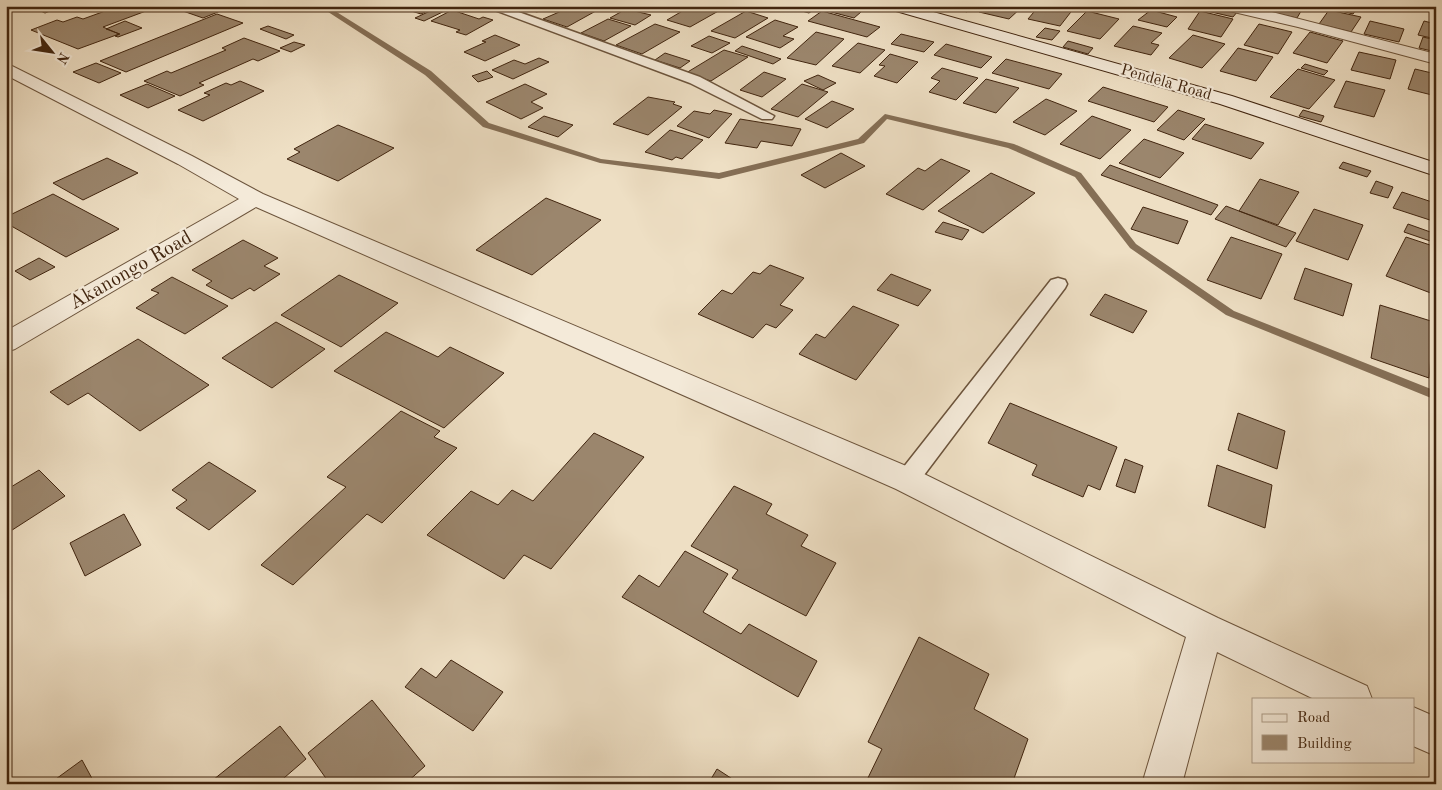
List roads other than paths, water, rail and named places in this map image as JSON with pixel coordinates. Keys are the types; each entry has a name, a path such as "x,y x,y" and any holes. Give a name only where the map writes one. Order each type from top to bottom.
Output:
{"street":[{"name":"Pendela Road","path":"894,6 1226,100 1436,170"},
{"path":"1226,6 1301,23 1436,59"},
{"path":"6,68 185,160 255,199 908,480 1206,629 1352,698"},
{"name":"Akanongo Road","path":"6,343 255,199"},
{"path":"1162,784 1206,629"},
{"path":"1414,726 1436,737"}],"lane":[{"path":"490,6 695,80 767,116"},
{"path":"908,480 1058,284"}],"waterway":[{"path":"322,6 428,73 486,125 600,161 719,176 861,141 885,116 1011,146 1078,175 1133,246 1230,313 1436,396"}]}
